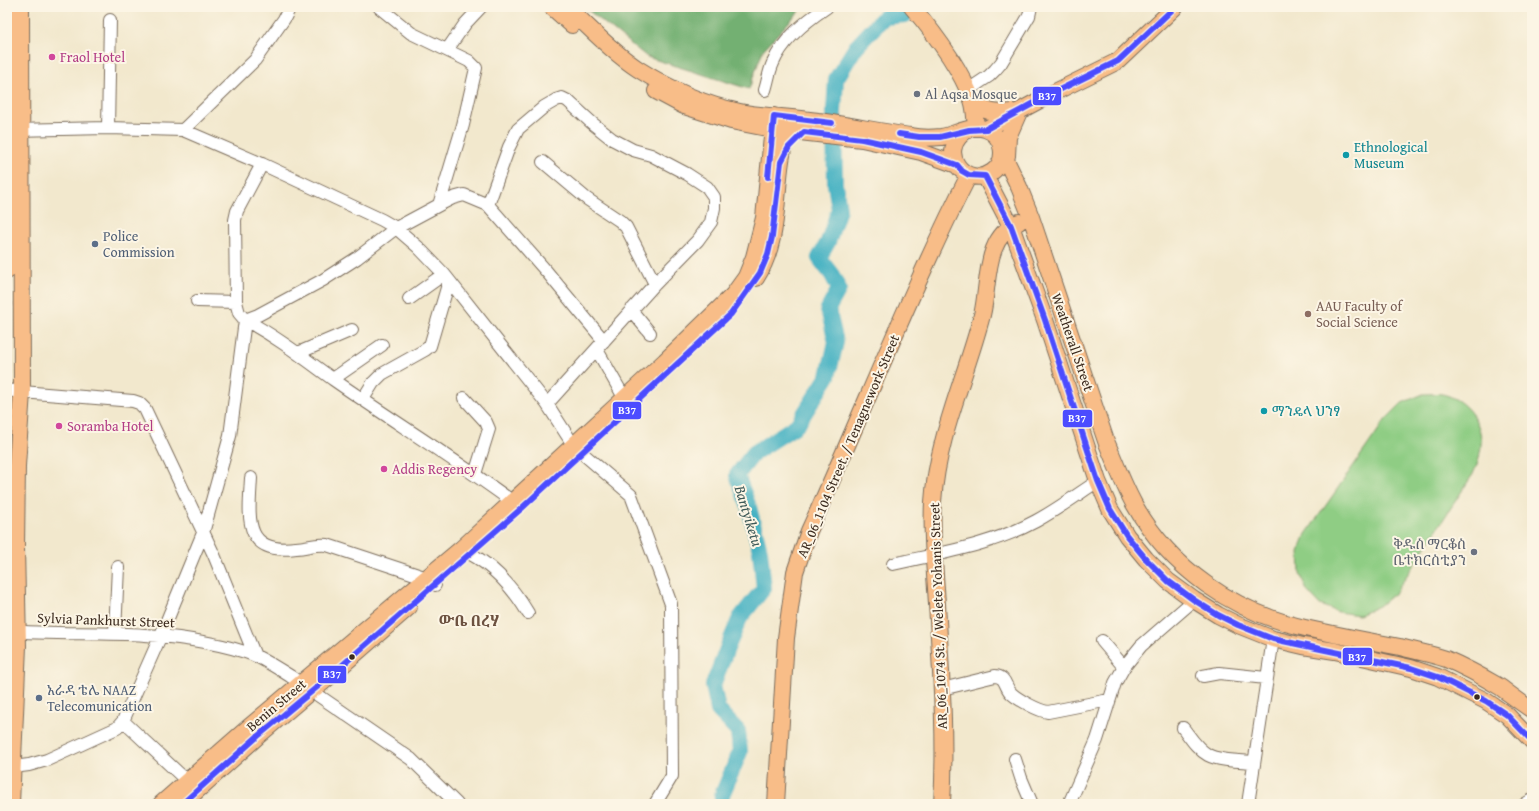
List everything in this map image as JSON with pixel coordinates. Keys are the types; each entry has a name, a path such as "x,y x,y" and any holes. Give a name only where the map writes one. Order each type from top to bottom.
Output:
{"main road":[{"path":"8,7 14,130 14,391 17,466 16,539 12,631 13,767 11,804"},
{"path":"7,271 21,7"},
{"path":"552,7 596,48 622,69 652,89 684,106 706,114 744,123 781,124 861,133 926,137 941,137 976,129 998,138 1005,157"},
{"path":"567,7 617,53 637,69 662,83 707,103 781,124"},
{"path":"1175,7 1118,62 1051,94 1019,112 960,134 953,149 954,158 970,172 1011,226 1045,320 1098,481 1110,509 1127,536 1146,559 1168,581 1194,600 1225,619 1272,639 1411,668 1438,677 1486,701 1507,715 1532,741"},
{"path":"917,12 940,43 970,96 983,110 1001,114 1019,112"},
{"path":"970,96 976,129"},
{"path":"861,133 921,152 970,172 992,172 998,167 1001,159 1005,157 1008,137 1019,112"},
{"path":"744,123 759,137 775,166"},
{"path":"775,166 781,124"},
{"path":"775,166 792,143 811,128"},
{"name":"Weatherall Street","path":"1005,157 1031,217 1106,441 1120,475 1135,506 1156,537 1176,559 1192,574 1246,609 1270,619 1305,628 1417,651 1446,659 1477,674 1532,710"},
{"name":"Benin Street","path":"161,804 187,781 254,731 306,687 322,683 628,402 730,314 744,297 760,273 768,254 772,237 775,166"},
{"name":"AR_06_1104 Street. / Tenagnework Street","path":"776,804 786,638 795,572 800,555 808,531 906,310 970,172"},
{"path":"1011,226 1031,217"},
{"name":"AR_06_1074 St. / Welete Yohanis Street","path":"942,804 942,689 932,522 936,476 956,398 973,348 983,311 993,248 999,238 1011,226"},
{"name":"Benin Street","path":"466,552 513,502 578,449"},
{"path":"1438,677 1446,659"},
{"name":"Benin Street","path":"182,804 254,731"}],"street":[{"path":"183,130 255,60 284,19 290,7"},
{"path":"379,7 411,33 468,61 476,68 463,125 440,205"},
{"path":"447,50 465,24 482,7"},
{"path":"765,90 773,64 785,43 813,16 827,7"},
{"path":"970,96 1001,63 1029,16 1031,7"},
{"path":"108,128 110,20"},
{"path":"488,205 509,147 518,129 544,107 562,98 568,100 592,123 612,139 633,150 651,155 687,174 707,187 714,197 714,208 711,222 698,240 631,310 547,404"},
{"path":"14,130 108,128 183,130 358,208 396,228 418,247 446,277 547,404 578,449 631,495 671,604 672,776 655,804"},
{"path":"543,162 587,199 620,221 626,227 655,284"},
{"path":"262,164 237,211 235,220 236,302 239,313 245,320 298,353 333,379 475,474 513,502"},
{"path":"245,320 258,315 323,280 357,258 396,228 454,198 464,195 488,205 547,272 601,345 628,402"},
{"path":"409,299 446,277"},
{"path":"363,399 373,383 382,374 426,350 430,346 446,277"},
{"path":"198,300 236,302"},
{"path":"631,310 650,333"},
{"path":"13,767 29,765 47,760 117,728 123,721 161,635 203,532 230,436 245,320"},
{"path":"298,353 352,330"},
{"path":"333,379 382,345"},
{"path":"14,391 133,401 139,403 145,409 214,555 255,656"},
{"path":"464,398 486,422 489,429 475,474"},
{"path":"251,478 249,517 251,528 255,537 265,545 281,549 297,548 315,544 327,545 431,582"},
{"path":"893,564 969,547 1000,537 1036,521 1098,481"},
{"path":"466,552 503,578 517,594 528,613"},
{"path":"115,633 118,567"},
{"path":"1069,804 1097,740 1115,683 1124,667 1141,646 1194,600"},
{"name":"Sylvia Pankhurst Street","path":"12,631 161,635 221,646 255,656 273,665 411,759 457,804"},
{"path":"1248,804 1272,639"},
{"path":"1102,641 1124,667"},
{"path":"1202,676 1219,673 1266,678"},
{"path":"942,689 996,676 1004,679 1008,690 1012,694 1040,711 1048,712 1109,700"},
{"path":"123,721 187,781"},
{"path":"1183,728 1199,748 1207,755 1230,760 1254,762"},
{"path":"1015,759 1020,778 1032,804"},
{"path":"1525,804 1532,800"}],"green space":[{"path":"584,7 803,7 763,50 749,89 647,57"},
{"path":"1423,394 1440,394 1449,396 1463,404 1473,416 1480,430 1481,448 1473,474 1396,592 1379,606 1359,615 1338,612 1320,605 1307,591 1300,573 1299,552 1306,534 1386,419 1402,403"}],"waterway":[{"name":"Bantyiketu","path":"722,804 722,795 740,752 738,731 718,710 713,685 740,618 764,588 760,551 749,507 737,475 754,453 797,425 828,376 836,342 828,309 839,289 832,275 819,258 828,242 839,209 835,184 834,111 836,79 856,47 884,17 905,15 915,7"}],"transit line":[{"name":"B37","path":"899,134 919,137 940,137 969,130 986,129 1051,94 1118,61 1175,7"},
{"name":"B37","path":"768,177 774,116 832,123"},
{"name":"B37","path":"182,804 258,736 322,683 522,508 731,314 760,273 768,254 772,237 781,162 789,147 804,132 862,139 921,152 957,165 962,171 969,175 985,176 1011,226 1045,320 1098,481 1110,509 1127,536 1146,559 1168,581 1218,615 1273,639 1411,668 1438,677 1486,701 1507,715 1532,741"}],"place":[{"name":"Fraol Hotel","path":"52,57"},
{"name":"Al Aqsa Mosque","path":"917,94"},
{"name":"Ethnological Museum","path":"1346,155"},
{"name":"Police Commission","path":"95,244"},
{"name":"AAU Faculty of Social Science","path":"1308,314"},
{"name":"ማንዴላ ህንፃ","path":"1264,411"},
{"name":"Soramba Hotel","path":"59,426"},
{"name":"Addis Regency","path":"384,469"},
{"name":"ቅዱስ ማርቆስ ቤተክርስቲያን","path":"1474,552"},
{"name":"አራዳ ቴሌ NAAZ Telecomunication","path":"39,698"}],"district":[{"name":"ውቤ በረሃ","path":"469,620"}]}
